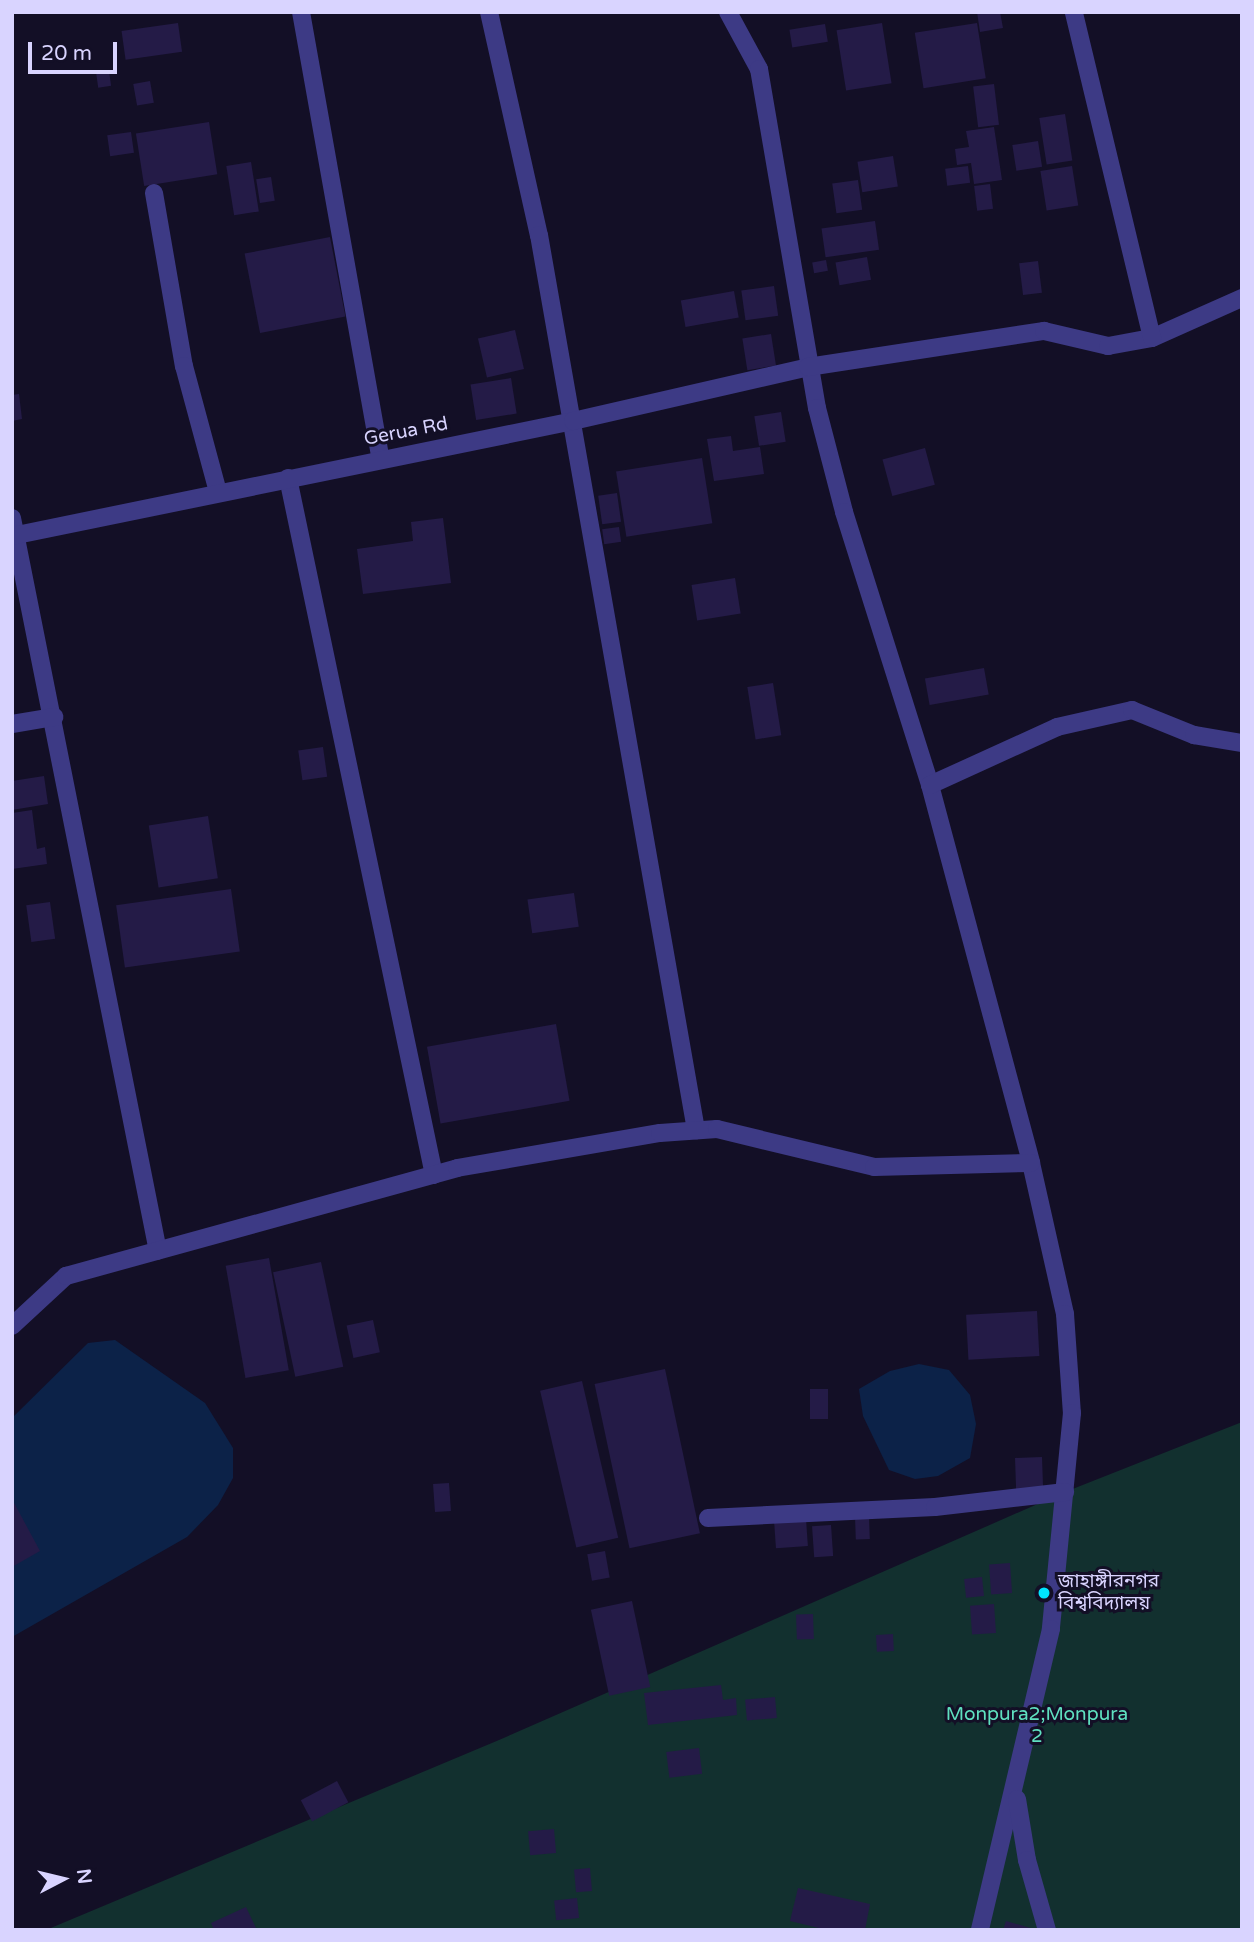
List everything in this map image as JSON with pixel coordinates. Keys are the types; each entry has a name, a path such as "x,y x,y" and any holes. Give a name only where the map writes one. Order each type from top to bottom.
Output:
{"street":[{"path":"301,12 381,459"},
{"path":"489,12 539,235 696,1130"},
{"path":"728,12 759,69 808,367 844,512 930,785 1031,1163 1065,1314 1072,1413 1051,1629 980,1930"},
{"path":"1074,12 1152,338"},
{"path":"154,193 184,366 218,492"},
{"name":"Gerua Rd","path":"14,530 573,421 808,367 1044,331 1108,346 1152,338 1242,298"},
{"path":"288,478 434,1175"},
{"path":"14,530 54,717 158,1251"},
{"path":"930,785 1057,727 1132,710 1194,735 1242,743"},
{"path":"12,724 54,717"},
{"path":"12,1326 66,1276 434,1175 696,1130 717,1129 874,1167 1031,1163"},
{"path":"708,1518 934,1507 1065,1492"},
{"path":"1015,1788 1027,1860 1047,1930"}],"green space":[{"name":"Monpura2;Monpura 2","path":"1242,1422 1242,1930 46,1930 499,1740 1065,1492"}],"water":[{"path":"115,1340 205,1403 233,1448 233,1478 218,1505 187,1537 12,1637 12,1418 88,1343"},
{"path":"919,1364 949,1370 970,1395 976,1424 970,1458 938,1476 915,1479 889,1470 863,1416 859,1389 890,1371"}],"building":[{"path":"977,12 1000,12 1003,28 980,32"},
{"path":"178,23 182,52 126,60 122,31"},
{"path":"882,23 892,83 846,90 837,30"},
{"path":"977,23 986,78 924,88 915,33"},
{"path":"825,24 828,42 792,47 789,30"},
{"path":"109,71 111,86 98,88 96,73"},
{"path":"150,81 154,103 137,106 133,84"},
{"path":"994,84 999,125 978,127 973,87"},
{"path":"1065,114 1072,160 1047,164 1039,118"},
{"path":"209,122 217,174 144,186 136,134"},
{"path":"994,127 1002,180 974,184 971,163 957,165 955,149 969,147 966,131"},
{"path":"131,132 134,153 110,156 107,135"},
{"path":"1038,141 1042,167 1016,171 1012,145"},
{"path":"893,156 898,187 862,192 857,162"},
{"path":"251,162 259,211 234,215 226,166"},
{"path":"968,166 970,183 947,186 945,169"},
{"path":"1072,166 1078,206 1047,211 1040,171"},
{"path":"271,177 275,201 260,203 256,179"},
{"path":"858,180 862,210 836,213 832,184"},
{"path":"990,184 993,209 977,211 974,186"},
{"path":"875,221 879,250 826,257 822,229"},
{"path":"330,237 345,317 260,333 245,254"},
{"path":"867,257 871,280 839,285 835,263"},
{"path":"826,260 828,271 814,273 812,262"},
{"path":"1038,261 1042,293 1023,295 1019,263"},
{"path":"774,286 778,316 745,320 741,291"},
{"path":"734,291 739,318 686,327 681,300"},
{"path":"515,330 524,369 487,378 478,339"},
{"path":"771,334 776,366 747,370 742,339"},
{"path":"511,378 517,414 476,420 471,384"},
{"path":"19,394 22,419 12,421 12,395"},
{"path":"781,412 786,442 759,446 754,416"},
{"path":"731,436 733,451 760,447 764,474 714,481 707,439"},
{"path":"925,448 935,485 892,496 882,459"},
{"path":"702,458 712,523 626,537 616,472"},
{"path":"617,493 621,522 602,524 598,496"},
{"path":"443,518 451,583 363,594 357,549 413,541 411,522"},
{"path":"619,527 621,542 604,544 602,529"},
{"path":"735,578 741,614 697,620 692,585"},
{"path":"984,668 989,695 930,705 925,678"},
{"path":"773,683 781,735 756,739 747,687"},
{"path":"323,747 327,777 302,780 298,750"},
{"path":"44,776 48,804 12,810 12,781"},
{"path":"32,810 37,849 45,847 47,864 12,869 12,813"},
{"path":"208,816 218,878 159,888 149,825"},
{"path":"231,889 240,951 125,968 116,905"},
{"path":"574,893 579,927 532,933 527,900"},
{"path":"50,902 55,939 31,942 26,905"},
{"path":"556,1024 570,1101 441,1124 427,1047"},
{"path":"269,1258 289,1370 245,1378 226,1266"},
{"path":"321,1262 343,1367 295,1377 273,1272"},
{"path":"1037,1311 1039,1356 968,1360 966,1315"},
{"path":"373,1320 380,1352 353,1358 347,1326"},
{"path":"665,1369 700,1533 630,1548 595,1384"},
{"path":"582,1381 618,1538 576,1548 540,1391"},
{"path":"810,1389 828,1389 828,1419 810,1419"},
{"path":"1042,1457 1043,1493 1016,1494 1015,1458"},
{"path":"449,1483 451,1511 435,1512 433,1484"},
{"path":"12,1499 40,1551 12,1567"},
{"path":"855,1516 869,1516 870,1539 856,1539"},
{"path":"806,1519 808,1546 776,1548 774,1521"},
{"path":"831,1525 833,1556 814,1557 812,1526"},
{"path":"605,1551 610,1578 592,1581 587,1554"},
{"path":"1010,1563 1012,1593 991,1594 989,1564"},
{"path":"982,1577 984,1596 966,1598 964,1579"},
{"path":"632,1601 650,1687 609,1696 591,1610"},
{"path":"994,1604 996,1633 972,1635 970,1606"},
{"path":"813,1614 814,1639 797,1640 796,1615"},
{"path":"893,1634 894,1651 877,1652 876,1635"},
{"path":"721,1685 723,1700 736,1698 737,1715 648,1725 644,1693"},
{"path":"775,1697 777,1718 747,1721 745,1700"},
{"path":"699,1748 702,1774 669,1778 666,1752"},
{"path":"337,1781 348,1802 312,1821 301,1800"},
{"path":"554,1829 556,1853 530,1855 528,1831"},
{"path":"590,1868 592,1891 576,1892 574,1869"},
{"path":"798,1888 870,1904 865,1930 827,1930 790,1921"},
{"path":"577,1898 579,1918 556,1920 554,1900"},
{"path":"246,1907 257,1930 214,1930 211,1923"},
{"path":"1006,1921 1034,1929 1034,1930 1003,1930"}],"place":[{"name":"জাহাঙ্গীরনগর বিশ্ববিদ্যালয়","path":"1044,1593"}]}
